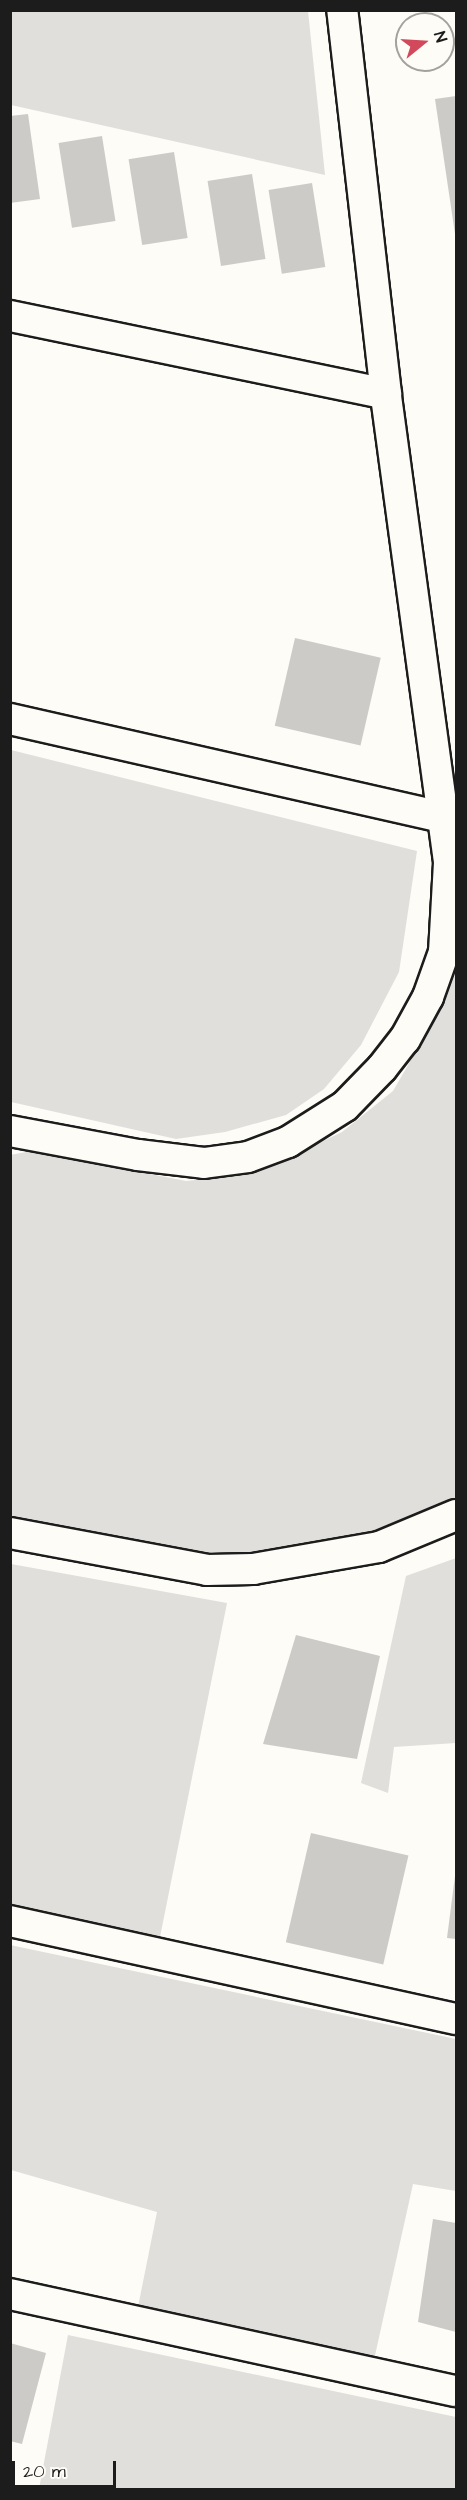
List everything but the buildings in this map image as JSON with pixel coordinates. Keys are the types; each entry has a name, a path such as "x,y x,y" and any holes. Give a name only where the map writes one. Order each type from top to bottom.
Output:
{"street":[{"path":"10,1131 204,1163 248,1157 288,1142 345,1106 405,1039 428,997 444,952 449,862 386,394 342,10"},
{"path":"10,316 386,394"},
{"path":"10,719 442,817"},
{"path":"10,1533 207,1569 253,1569 379,1547 456,1515"},
{"path":"10,1921 456,2019"},
{"path":"10,2294 456,2391"}],"shaded area":[{"path":"11,10 308,11 325,175 11,105"},
{"path":"11,750 417,851 399,972 361,1045 324,1089 286,1115 225,1132 176,1139 11,1102"},
{"path":"456,927 456,1500 355,1537 251,1553 162,1552 11,1520 10,1155 32,1151 186,1181 223,1177 279,1162 342,1132 393,1091 423,1039 447,979"},
{"path":"456,1558 456,1743 394,1747 388,1793 361,1783 406,1576"},
{"path":"11,1564 227,1603 160,1937 11,1905"},
{"path":"10,1945 456,2039 456,2191 413,2184 374,2360 138,2307 157,2212 11,2170"},
{"path":"68,2335 456,2417 456,2489 39,2489"}]}
